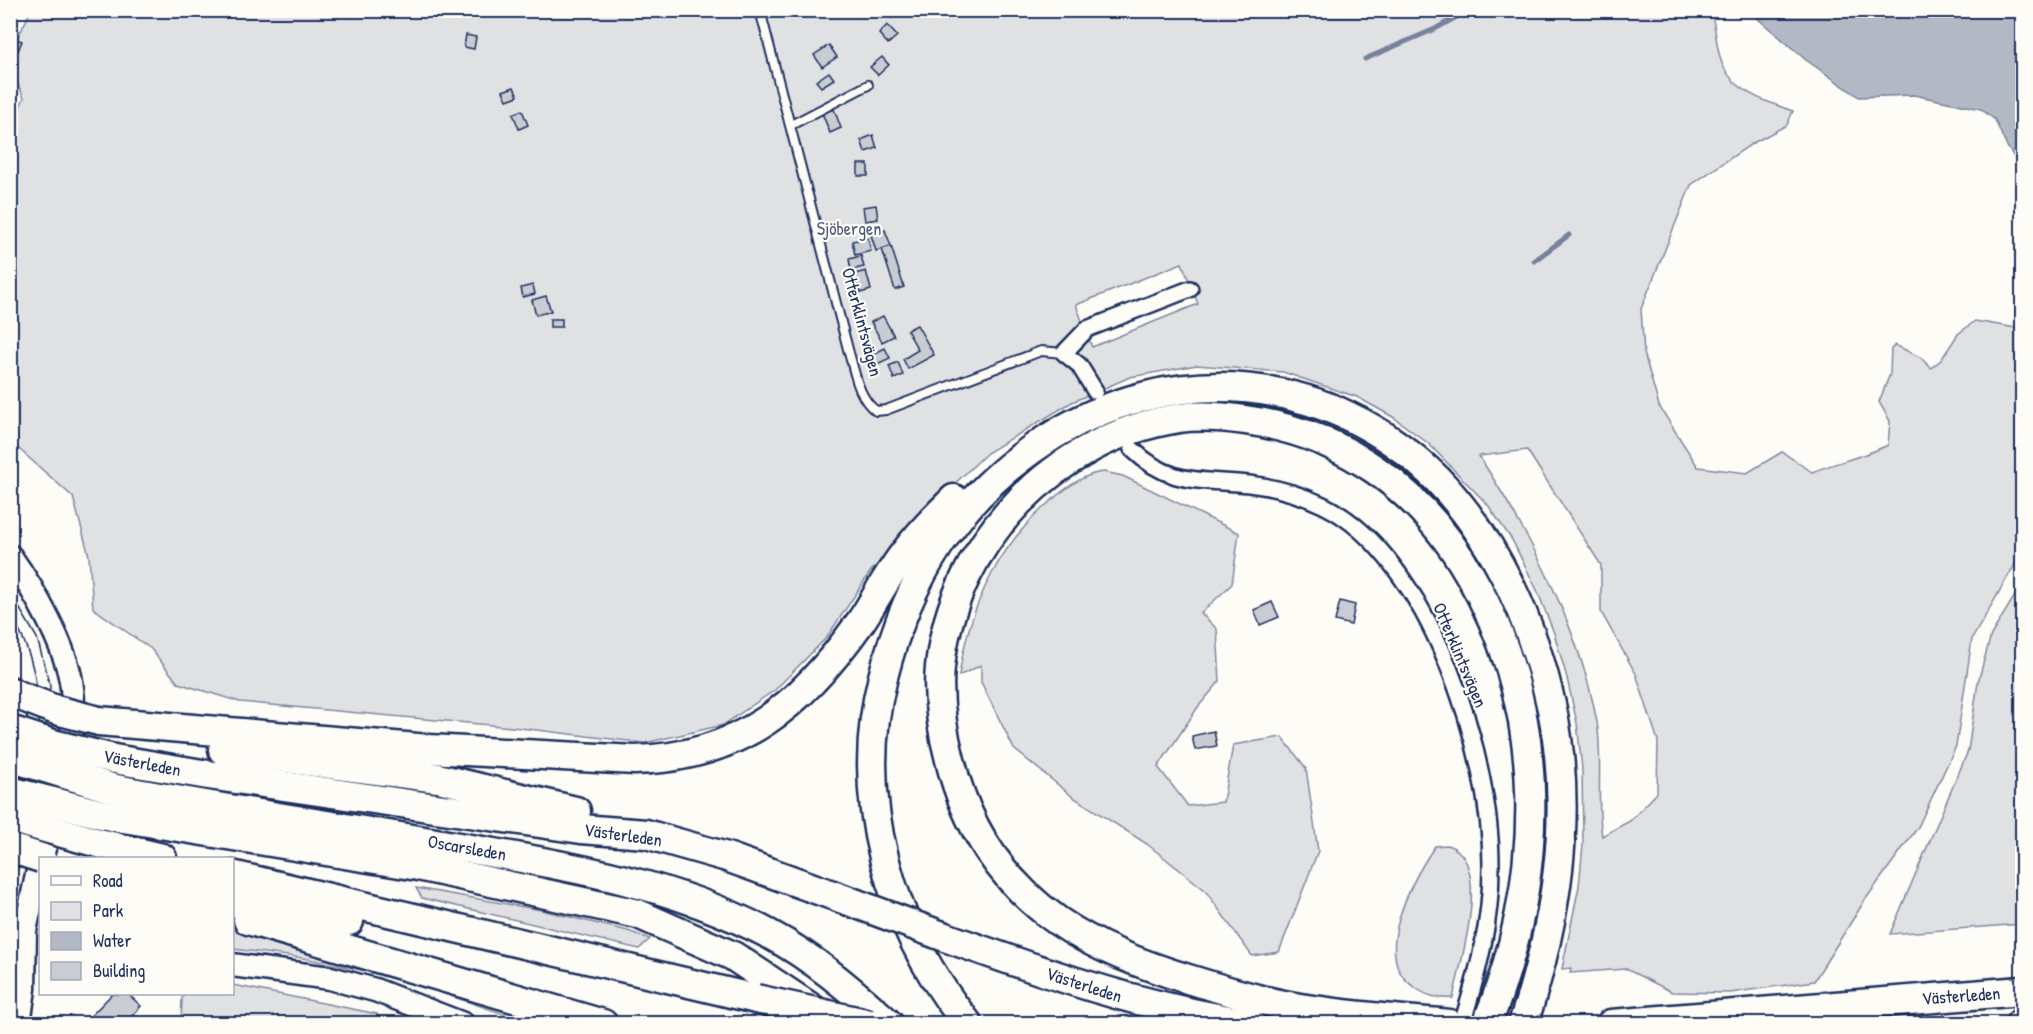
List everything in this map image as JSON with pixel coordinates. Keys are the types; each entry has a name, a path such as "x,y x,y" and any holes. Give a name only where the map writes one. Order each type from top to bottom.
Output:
{"highway":[{"path":"968,1023 947,998 915,944 888,872 874,806 872,739 875,713 892,643 920,573 936,546 970,504 1024,453 1073,422 1125,400 1184,388 1250,388 1299,398 1360,423 1393,443 1443,487 1483,538 1514,593 1537,652 1557,742 1562,807 1556,898 1537,980 1523,1023"},
{"path":"1449,1023 1370,1017 1287,1006 1154,968 1108,949 1063,924 1017,888 986,849 964,806 943,732 939,697 944,640 960,584 979,551 1012,507 1067,461 1098,444 1130,431 1181,418 1232,418 1294,429 1345,449 1374,467 1419,505 1458,555 1488,609 1506,660 1529,754 1532,792 1524,888 1512,946 1487,1023"},
{"path":"99,721 417,748 635,759 658,759 708,749 727,743 766,722 807,688 861,620 892,570 922,531 975,478 1004,459 1024,453"},
{"path":"10,692 56,710 99,721 143,738 438,778 591,815 646,834"},
{"path":"10,692 13,701 10,738"},
{"name":"Västerleden","path":"10,730 53,744 114,759 208,775 581,829 646,834 727,857 945,937 1117,996 1167,1009 1251,1023"},
{"name":"Oscarsleden","path":"10,757 108,802 638,914 733,956 832,1023"},
{"name":"Oscarsleden","path":"10,791 108,802 210,807 530,859 651,886 696,902 779,940 820,965 890,1023"},
{"path":"10,818 158,857"},
{"path":"10,848 39,858"},
{"path":"10,869 39,871"},
{"path":"234,875 756,999 870,1023"},
{"path":"234,902 615,966"},
{"path":"234,915 603,1023"},
{"name":"Västerleden","path":"1611,1023 2022,991"}],"street":[{"path":"1095,391 1078,365 1064,353 1087,328 1190,289"},
{"name":"Otterklintsvägen","path":"1132,449 1144,460 1174,477 1273,488 1299,495 1340,513 1373,540 1413,596 1433,632 1458,692 1485,796 1492,867 1488,925 1481,961 1462,1023"},
{"path":"10,555 45,613 72,687 72,739 42,857"},
{"path":"19,1023 29,959 31,897 39,867"},
{"path":"10,1012 29,959"},
{"path":"234,965 330,978 375,990 463,1023"}],"lane":[{"name":"Otterklintsvägen","path":"760,10 855,374 864,396 873,409 881,411 900,406 1041,351 1064,353"},
{"path":"791,125 868,85"}],"green space":[{"name":"Sjöbergen","path":"31,10 1711,11 1717,46 1723,66 1729,75 1744,90 1793,111 1787,125 1753,143 1691,185 1641,309 1644,353 1659,406 1698,467 1747,473 1782,452 1812,472 1888,445 1890,421 1879,402 1890,374 1891,349 1895,345 1920,357 1931,368 1941,360 1958,334 1975,321 2022,329 2022,552 1972,639 1956,746 1918,827 1865,900 1814,981 1730,993 1672,992 1626,969 1570,973 1571,968 1562,969 1579,886 1583,845 1582,769 1577,723 1567,678 1554,633 1537,590 1512,540 1488,505 1429,444 1393,417 1357,397 1283,372 1197,365 1130,377 1072,402 987,453 950,488 871,571 827,637 775,690 723,725 645,743 512,727 240,702 178,683 151,649 93,608 89,556 73,497 11,442 10,127 24,98 11,69 11,52","holes":["1182,263 1198,304 1092,347 1076,305","1527,450 1601,565 1601,612 1636,674 1658,741 1657,793 1630,821 1602,836 1599,736 1589,686 1578,651 1551,583 1517,518 1479,456"]},
{"path":"1104,472 1123,476 1239,533 1232,584 1201,613 1217,629 1220,681 1198,707 1158,767 1188,806 1223,802 1233,745 1282,737 1306,768 1318,851 1279,952 1252,956 1205,890 1147,844 1073,797 1014,749 981,682 981,665 959,676 964,649 980,599 1005,553 1038,512 1059,494 1086,477"},
{"path":"2022,584 2022,924 1890,934 1968,751 1978,682 1991,635"},
{"path":"1447,845 1461,854 1469,869 1471,890 1467,938 1453,998 1432,996 1414,987 1401,974 1395,957 1395,938 1399,918 1416,877 1435,846"},
{"path":"416,888 541,910 628,931 650,939 639,949 422,898"},
{"path":"234,924 568,1023 530,1023 439,992 366,971 303,958 234,949"},
{"path":"234,985 377,1014 381,1023 181,1023 182,998 185,995 234,995"}],"water":[{"path":"1749,11 2022,11 2022,169 2006,145 1995,120 1981,109 1914,95 1859,97 1806,60"}],"building":[{"path":"887,25 897,36 888,44 879,34"},
{"path":"466,35 476,37 474,49 464,47"},
{"path":"10,37 22,41 18,51 10,48"},
{"path":"829,45 837,57 822,67 814,55"},
{"path":"882,57 889,65 878,75 870,67"},
{"path":"829,72 834,79 821,87 816,81"},
{"path":"514,87 518,96 507,100 503,91"},
{"path":"834,109 841,128 830,133 822,113"},
{"path":"522,110 528,125 519,129 513,114"},
{"path":"873,135 877,148 865,152 861,140"},
{"path":"858,164 868,164 868,176 858,176"},
{"path":"876,205 878,219 865,221 863,207"},
{"path":"885,230 891,246 876,251 871,235"},
{"path":"868,238 871,251 855,255 852,241"},
{"path":"891,246 904,287 895,290 882,249"},
{"path":"861,256 864,267 851,270 849,259"},
{"path":"866,271 871,290 860,293 855,274"},
{"path":"533,285 535,294 523,297 521,288"},
{"path":"546,296 551,311 536,315 532,300"},
{"path":"883,316 894,336 882,342 871,322"},
{"path":"550,319 562,319 562,327 550,327"},
{"path":"917,325 934,355 908,369 903,359 918,350 907,330"},
{"path":"885,348 890,358 873,366 869,356"},
{"path":"898,362 903,375 894,379 889,366"},
{"path":"1340,601 1355,605 1351,625 1335,621"},
{"path":"1272,602 1279,617 1260,625 1254,610"},
{"path":"1214,731 1217,746 1195,750 1192,736"},
{"path":"111,995 129,995 141,1006 125,1024 83,1024"}],"waterway":[{"path":"1365,59 1435,29 1469,10"},
{"path":"1534,261 1569,235"}],"tram line":[{"path":"10,592 37,638 50,686 41,780 10,855"},
{"path":"10,615 25,643 35,675 39,708 38,739"}]}
